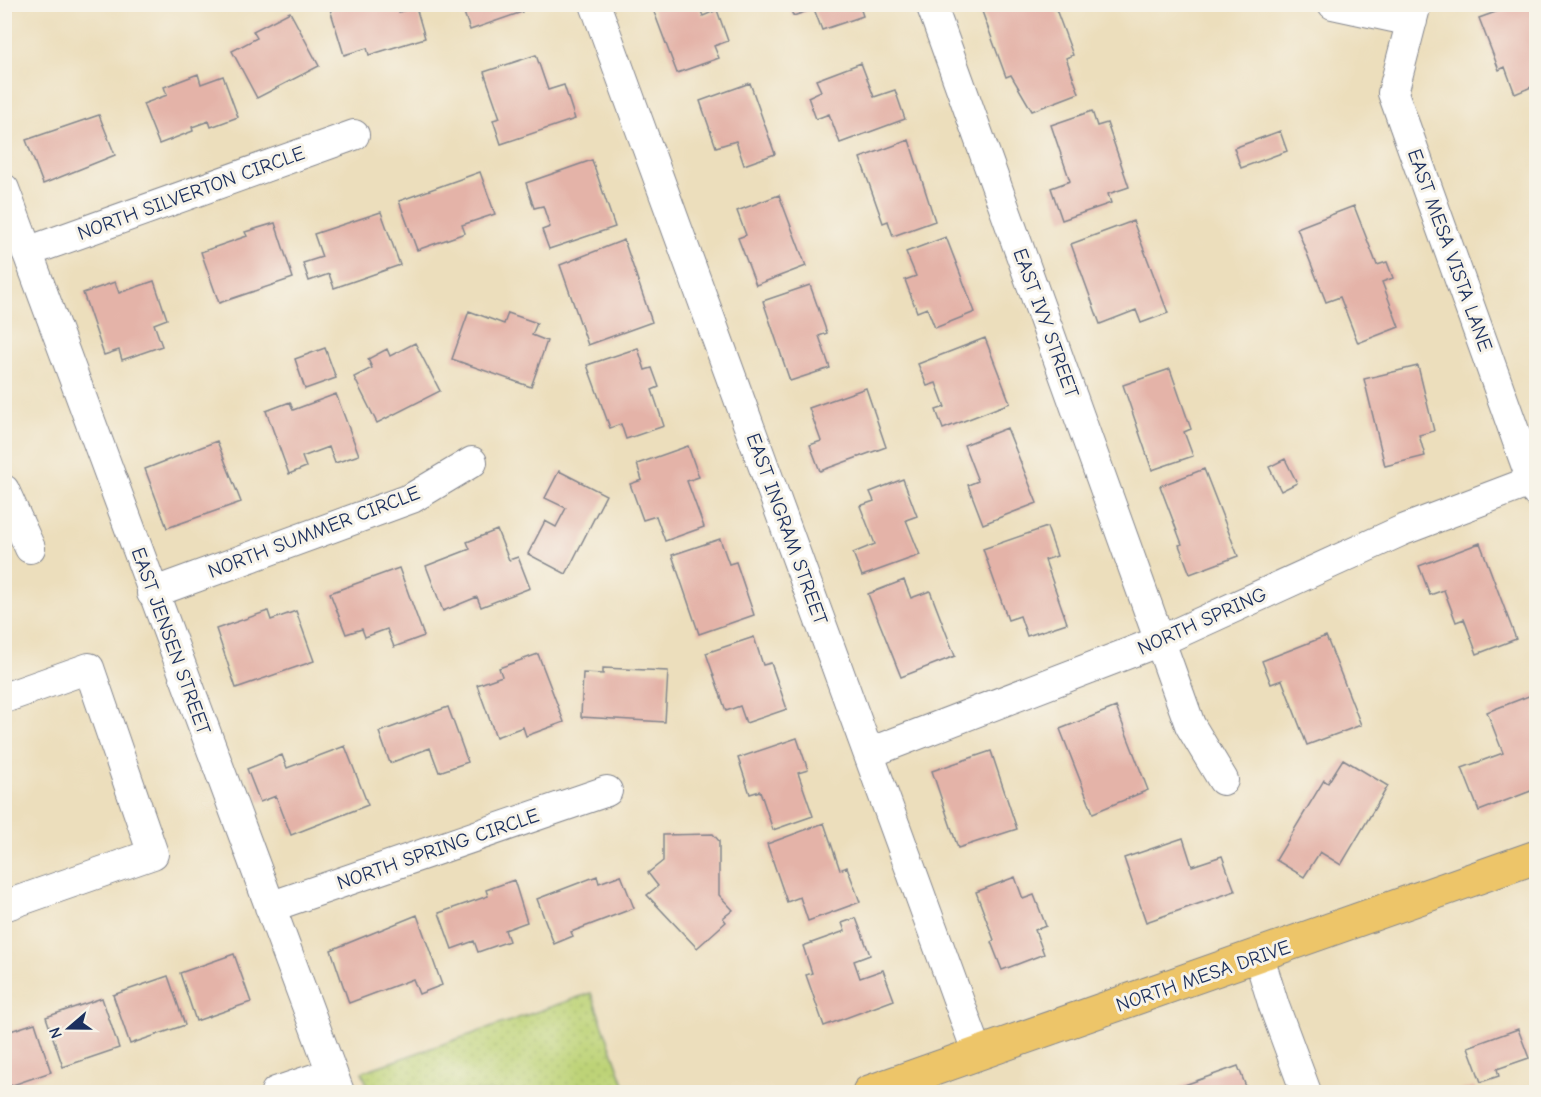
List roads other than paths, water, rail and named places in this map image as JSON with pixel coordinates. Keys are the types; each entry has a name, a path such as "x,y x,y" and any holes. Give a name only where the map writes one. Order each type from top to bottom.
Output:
{"main road":[{"name":"NORTH MESA DRIVE","path":"869,1092 1259,957 1536,857"}],"street":[{"name":"EAST INGRAM STREET","path":"595,4 978,1054"},
{"name":"EAST IVY STREET","path":"931,4 1190,725 1223,780"},
{"path":"1333,4 1414,13"},
{"name":"EAST MESA VISTA LANE","path":"1414,13 1393,93 1534,487"},
{"name":"NORTH SILVERTON CIRCLE","path":"27,252 354,135"},
{"name":"EAST JENSEN STREET","path":"4,189 152,593 336,1083"},
{"name":"NORTH SUMMER CIRCLE","path":"152,593 412,498 472,462"},
{"name":"NORTH SPRING","path":"869,753 1160,641 1403,530 1534,487"},
{"path":"4,490 30,548"},
{"path":"4,698 89,668 153,854 4,906"},
{"name":"NORTH SPRING CIRCLE","path":"270,907 607,791"},
{"path":"1259,957 1274,1006 1306,1092"},
{"path":"276,1092 336,1083"}]}
